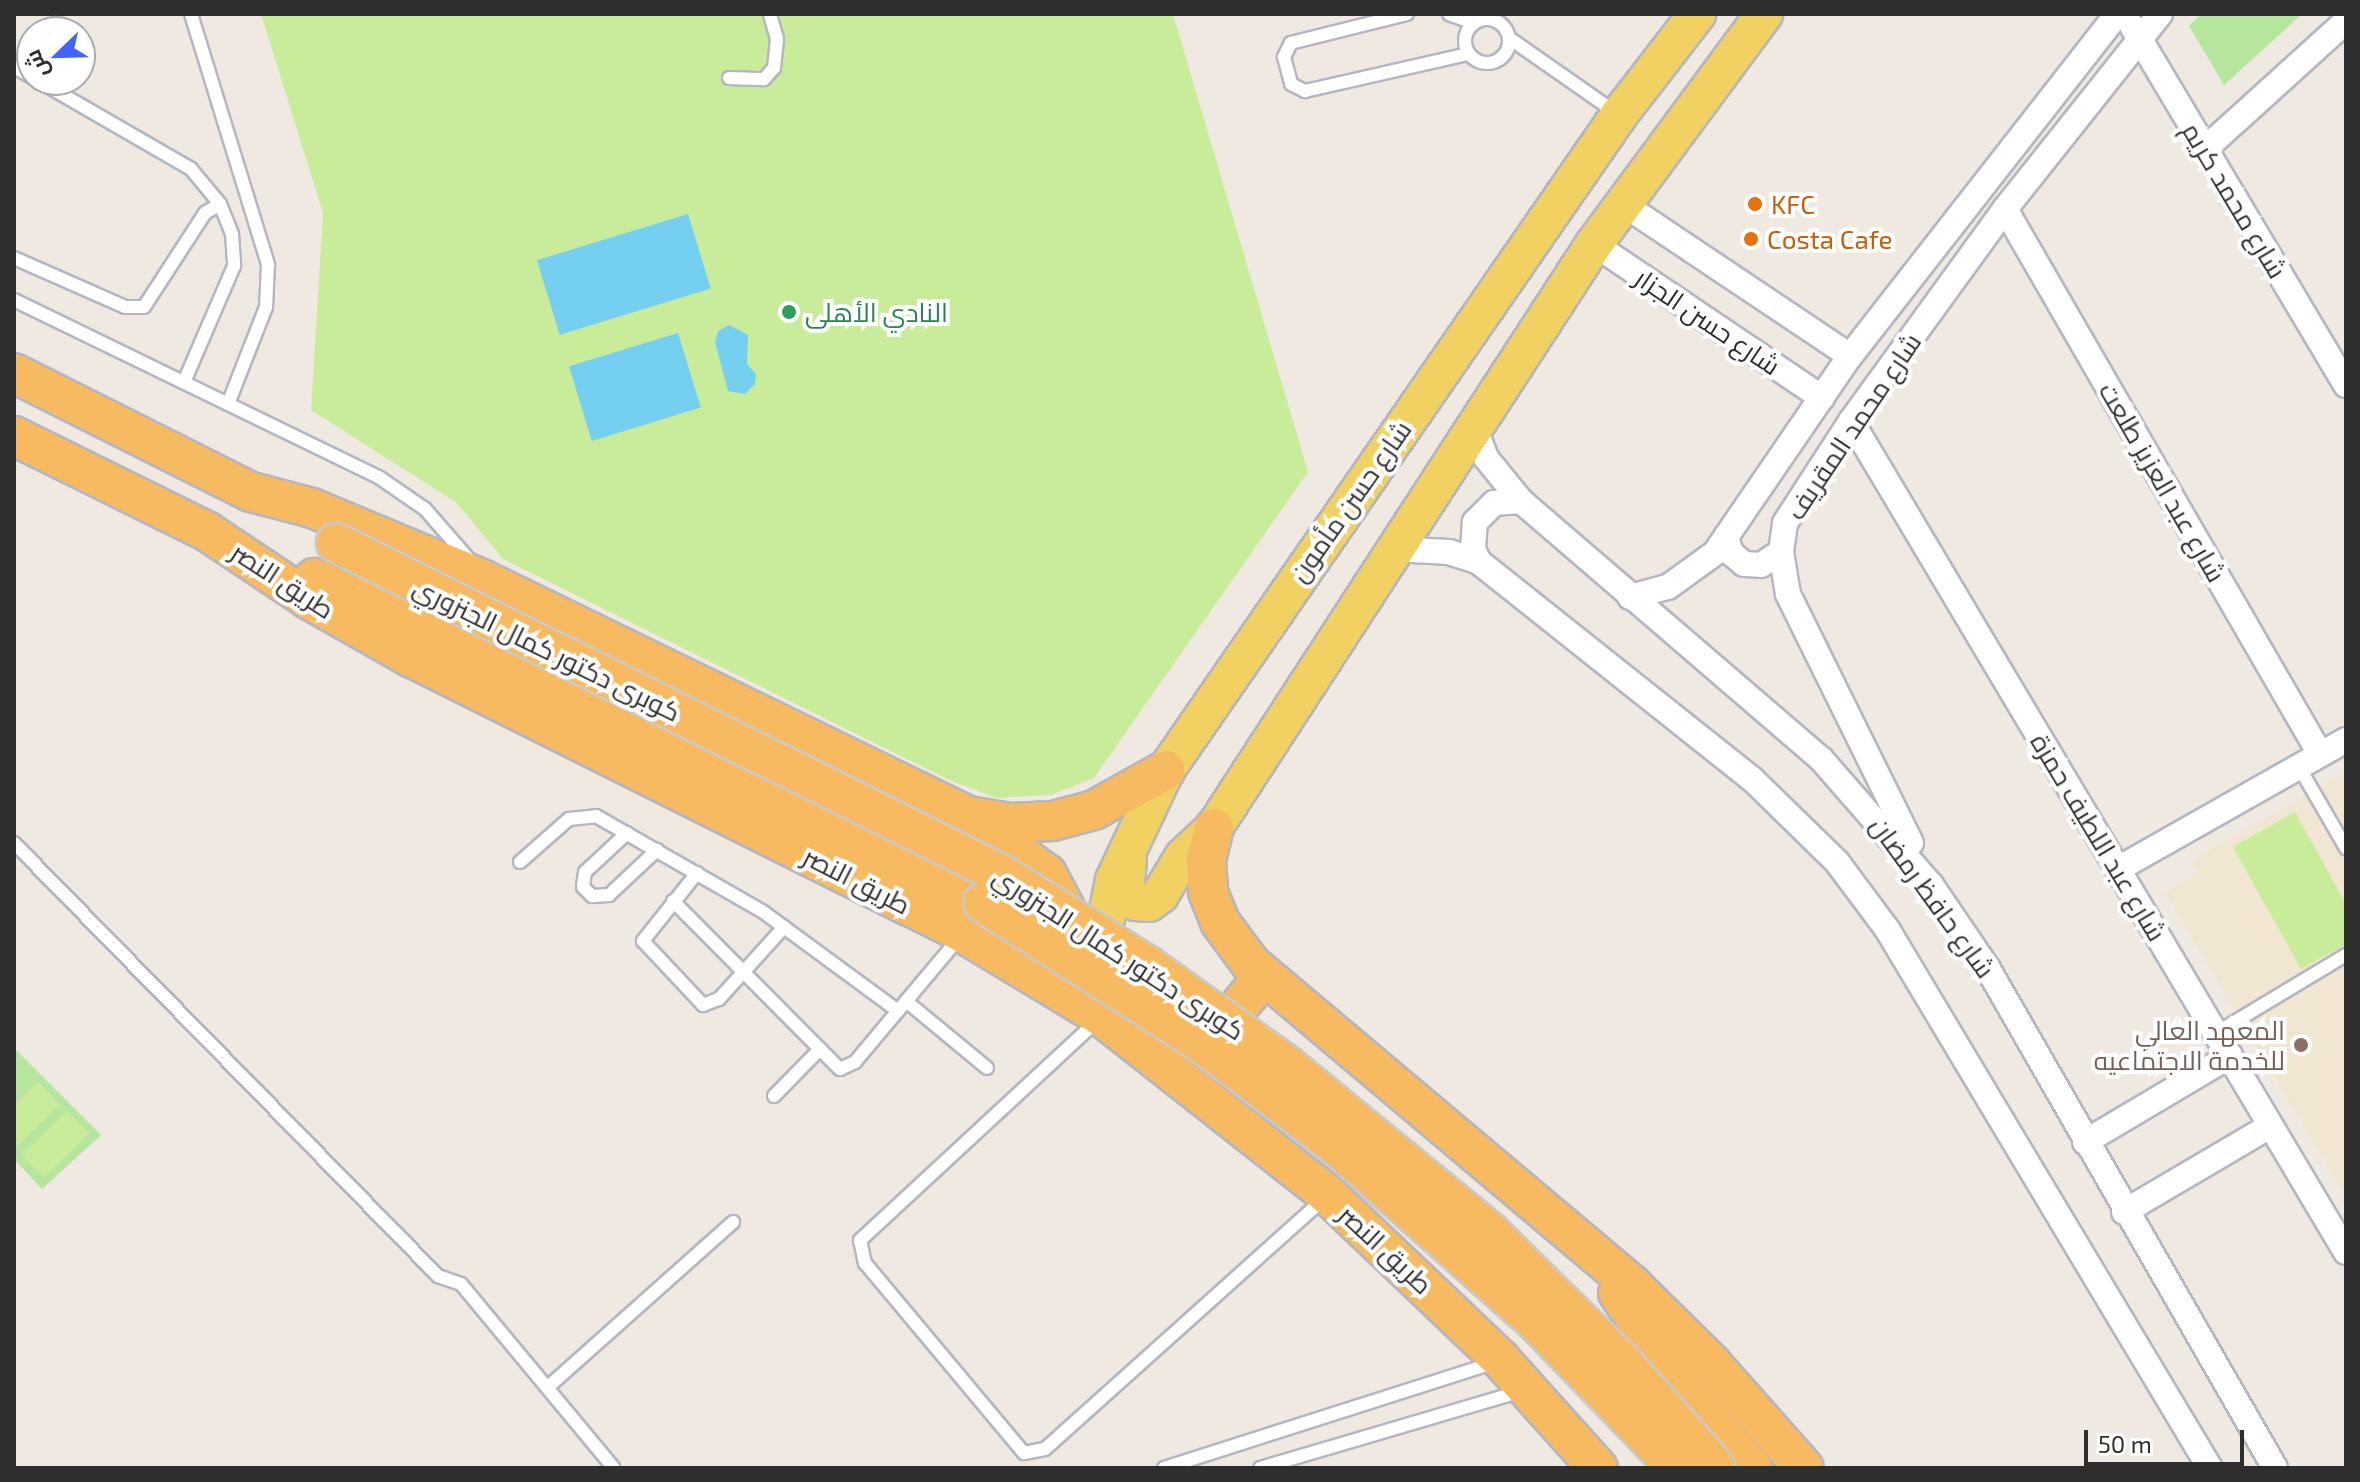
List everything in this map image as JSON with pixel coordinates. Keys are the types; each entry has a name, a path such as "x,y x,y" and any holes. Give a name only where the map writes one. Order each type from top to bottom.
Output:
{"highway":[{"path":"14,373 251,492 312,508 484,580 968,816 1037,865 1061,897 1067,926 1063,941 1031,974"},
{"name":"طريق النصر","path":"14,436 208,532 308,599 399,651 963,933 1109,1022 1182,1076 1328,1195 1501,1360 1598,1468"},
{"name":"كوبرى دكتور كمال الجنزوري","path":"251,492 336,543 999,873 1147,965 1311,1083 1478,1222 1625,1365 1716,1468"},
{"name":"كوبرى دكتور كمال الجنزوري","path":"208,532 316,579 983,903 1128,993 1268,1092 1402,1200 1537,1323 1677,1468"},
{"path":"968,816 1010,823 1053,821 1094,810 1166,770"},
{"path":"1214,828 1206,860 1208,892 1220,922 1264,976 1591,1250 1711,1363 1804,1468"},
{"path":"1182,1076 1264,976"},
{"path":"1591,1250 1679,1383 1752,1468"},
{"path":"1569,1433 1617,1468"}],"main road":[{"name":"شارع حسن مأمون","path":"1109,1022 1104,929 1114,880 1166,770 1619,115 1697,14"},
{"path":"1134,834 1122,886 1129,898 1142,904 1156,900 1183,857 1214,828 1473,424 1594,244 1764,14"}],"street":[{"name":"شارع محمد المقريف","path":"1630,597 1685,578 1726,537 1850,356 2117,14"},
{"name":"شارع محمد كريم","path":"2124,14 2346,385"},
{"name":"شارع محمد المقريف","path":"1931,885 1788,594 1781,552 1785,523 1851,421 2005,209 2138,37 2160,14"},
{"path":"2205,149 2346,21"},
{"name":"شارع حسن الجزار","path":"1623,204 1850,356"},
{"name":"شارع عبد العزيز طلعت","path":"2005,209 2320,754"},
{"name":"شارع حسن الجزار","path":"1594,244 1822,398"},
{"name":"شارع عبد اللطيف حمزة","path":"1851,421 2346,1252"},
{"name":"شارع حافظ رمضان","path":"1473,424 1486,458 1521,501 1821,759 1931,885 1988,969 2124,1212 2275,1468"},
{"path":"1479,562 1472,535 1483,511 1507,499 1521,501"},
{"path":"1726,537 1731,553 1744,564 1769,563 1781,552"},
{"path":"1393,549 1449,552 1479,562 1752,779 1837,862 1887,929 2210,1468"},
{"path":"2118,869 2346,740"},
{"path":"2085,1142 2230,1056"},
{"path":"2124,1212 2270,1126"}],"lane":[{"path":"191,14 268,265 266,307 228,404"},
{"path":"729,78 764,79 774,68 777,39 770,14"},
{"path":"1407,14 1291,43 1284,57 1291,84 1305,91 1468,54 1482,63 1499,60 1509,38"},
{"path":"1449,14 1474,23 1499,22 1509,38 1619,115"},
{"path":"1468,54 1467,32 1474,23"},
{"path":"65,96 191,169 220,204 232,234 234,266 184,382"},
{"path":"14,258 125,307 144,307 207,209 220,204"},
{"path":"14,300 403,492 445,528 484,580"},
{"path":"2299,767 2346,848"},
{"path":"520,862 569,819 596,816 784,927 902,1006 987,1068"},
{"path":"627,833 585,872 583,887 592,896 609,895 657,850"},
{"path":"14,843 438,1276 461,1284 614,1468"},
{"path":"697,873 643,941 699,1002 710,1006 784,927"},
{"path":"673,901 840,1069 849,1068 963,933"},
{"path":"2216,1033 2346,955"},
{"path":"1109,1022 860,1240 865,1263 1024,1453 1045,1449 1328,1195"},
{"path":"774,1096 820,1049"},
{"path":"548,1387 733,1222"},
{"path":"1170,1467 1501,1360"},
{"path":"1260,1468 1529,1389"},
{"path":"1308,1423 1317,1450"}],"shaded area":[{"name":"المعهد العالي للخدمة الاجتماعيه","path":"2346,772 2346,1197 2165,893 2198,873 2192,860"}],"green space":[{"name":"النادي الأهلى","path":"261,14 1173,14 1308,472 1094,778 1051,795 997,798 949,780 503,559 457,503 311,410 323,213"},
{"path":"2201,14 2302,14 2224,85 2189,26"},
{"path":"2295,812 2346,904 2346,944 2301,969 2233,847"},
{"path":"14,1048 101,1135 42,1189 14,1159"},
{"path":"38,1082 60,1105 14,1149 14,1105"},
{"path":"67,1111 89,1134 44,1178 22,1155"}],"water":[{"path":"688,214 711,289 560,335 537,260"},
{"path":"729,325 748,335 747,364 756,374 755,384 745,394 728,391 715,342 718,331"},
{"path":"678,333 701,408 592,441 569,366"}],"place":[{"name":"KFC","path":"1755,204"},
{"name":"Costa Cafe","path":"1751,239"},
{"name":"النادي الأهلى","path":"789,312"},
{"name":"المعهد العالي للخدمة الاجتماعيه","path":"2301,1045"}]}
